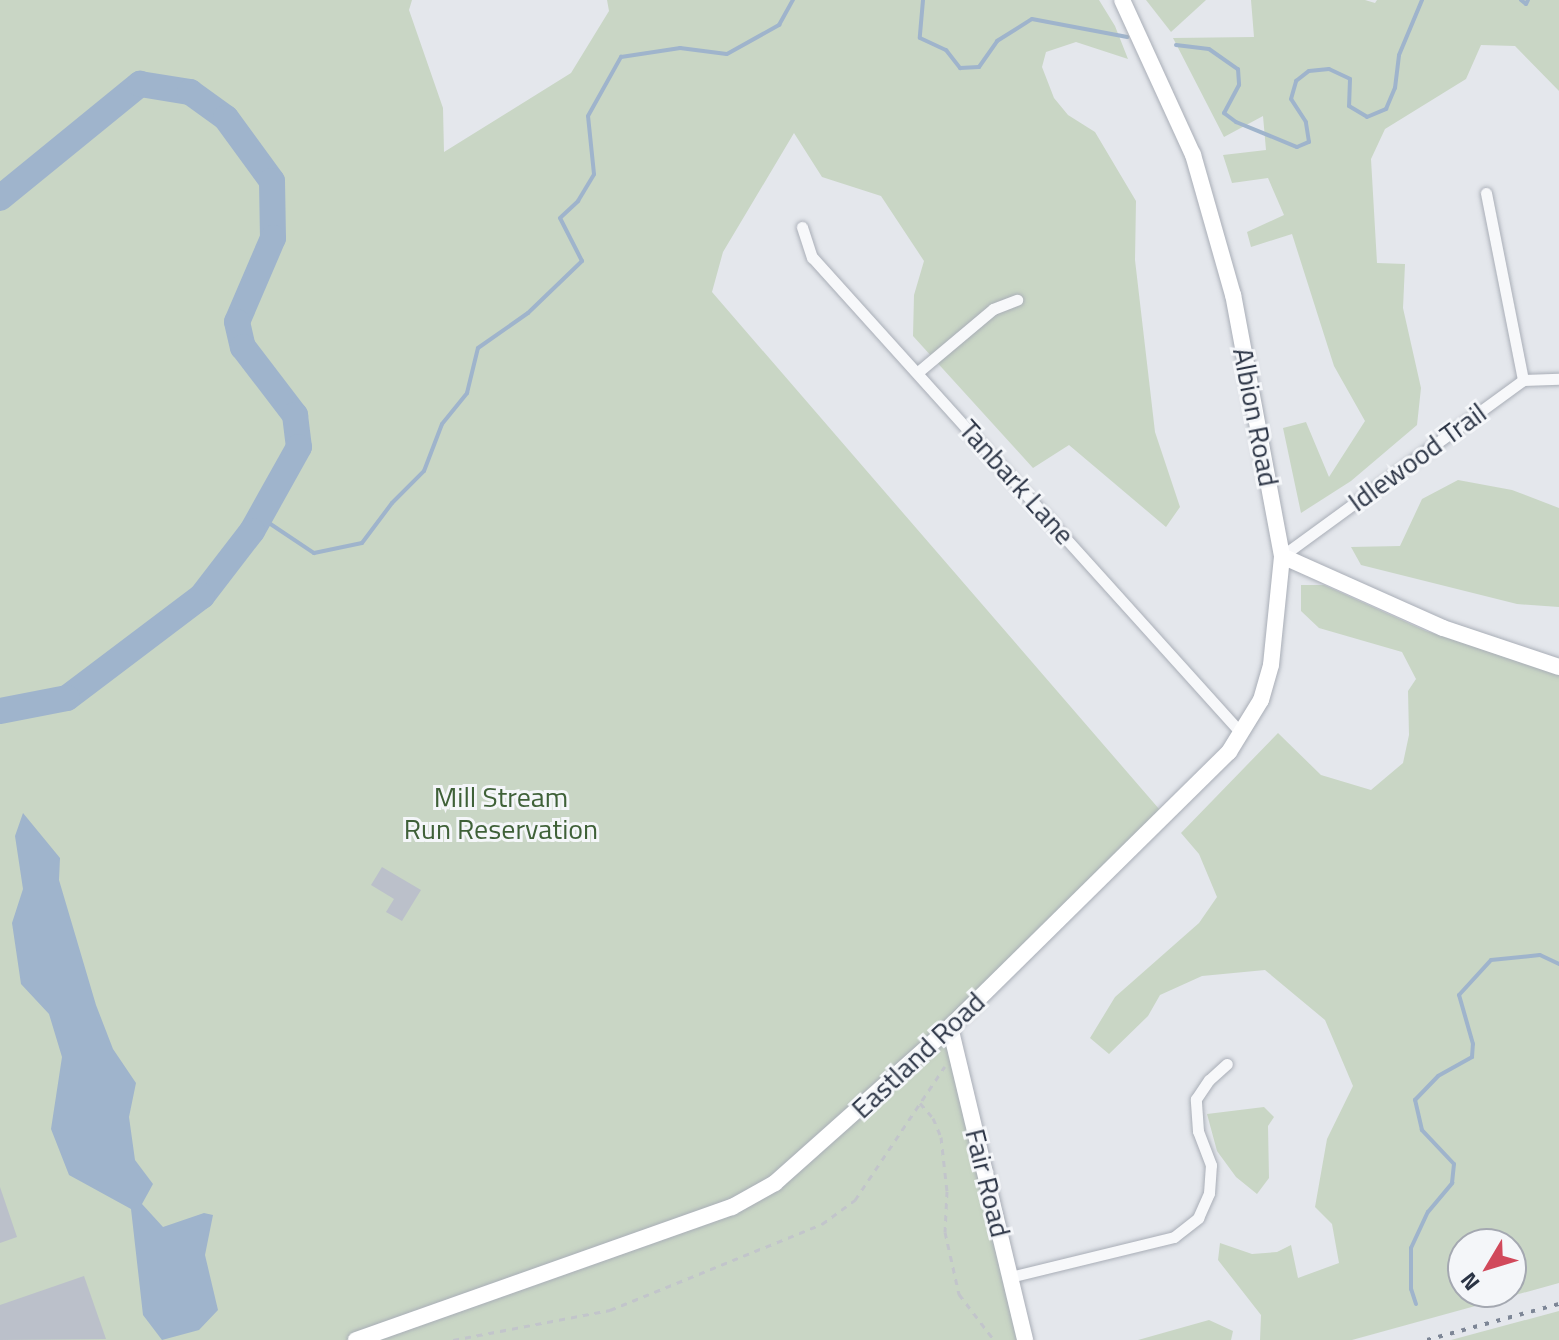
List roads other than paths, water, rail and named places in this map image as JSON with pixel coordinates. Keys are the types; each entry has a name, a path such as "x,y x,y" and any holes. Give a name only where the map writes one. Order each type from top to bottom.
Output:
{"street":[{"name":"Albion Road","path":"1122,0 1193,155 1233,295 1282,556"},
{"path":"1486,193 1523,380 1559,379"},
{"name":"Tanbark Lane","path":"802,227 812,257 1241,733"},
{"path":"918,372 993,309 1017,300"},
{"name":"Idlewood Trail","path":"1282,556 1523,380"},
{"path":"1282,556 1443,628 1559,667"},
{"name":"Eastland Road","path":"356,1340 755,1196 806,1160 950,1027 1229,752 1261,700 1271,665 1282,556"},
{"name":"Fair Road","path":"950,1027 1025,1340"},
{"path":"1010,1277 1174,1237 1198,1218 1209,1193 1211,1165 1198,1131 1196,1099 1209,1080 1227,1064"}],"water":[{"path":"23,813 60,858 59,880 96,1005 113,1049 136,1083 129,1117 135,1160 153,1184 142,1204 163,1227 204,1213 213,1215 205,1255 218,1310 199,1330 162,1340 143,1315 131,1209 69,1175 51,1129 62,1057 49,1014 21,984 12,923 23,889 15,836"}],"waterway":[{"path":"260,517 314,553 362,543 392,503 424,471 442,424 467,393 478,348 528,313 582,261 560,218 578,201 594,174 588,116 621,57 680,48 727,54 779,25 793,0"},
{"path":"923,0 920,38 946,50 960,68 979,67 997,41 1032,19 1127,37"},
{"path":"1176,45 1209,49 1238,69 1239,85 1224,113 1236,122 1297,147 1309,142 1306,122 1291,99 1296,81 1309,71 1329,69 1350,79 1349,106 1367,117 1386,109 1395,88 1399,55 1422,0"},
{"path":"1521,0 1526,4 1528,0"},
{"path":"0,198 140,84 190,92 226,118 272,181 273,238 237,322 243,347 295,415 299,447 252,531 202,596 67,698 0,711"},
{"path":"1416,1304 1411,1289 1411,1248 1428,1212 1452,1183 1454,1164 1422,1130 1415,1100 1438,1076 1472,1057 1473,1044 1459,995 1491,960 1540,955 1559,964"}],"railway":[{"path":"1427,1340 1559,1304"}],"park label":[{"name":"Mill Stream Run Reservation","path":"501,813"}]}
